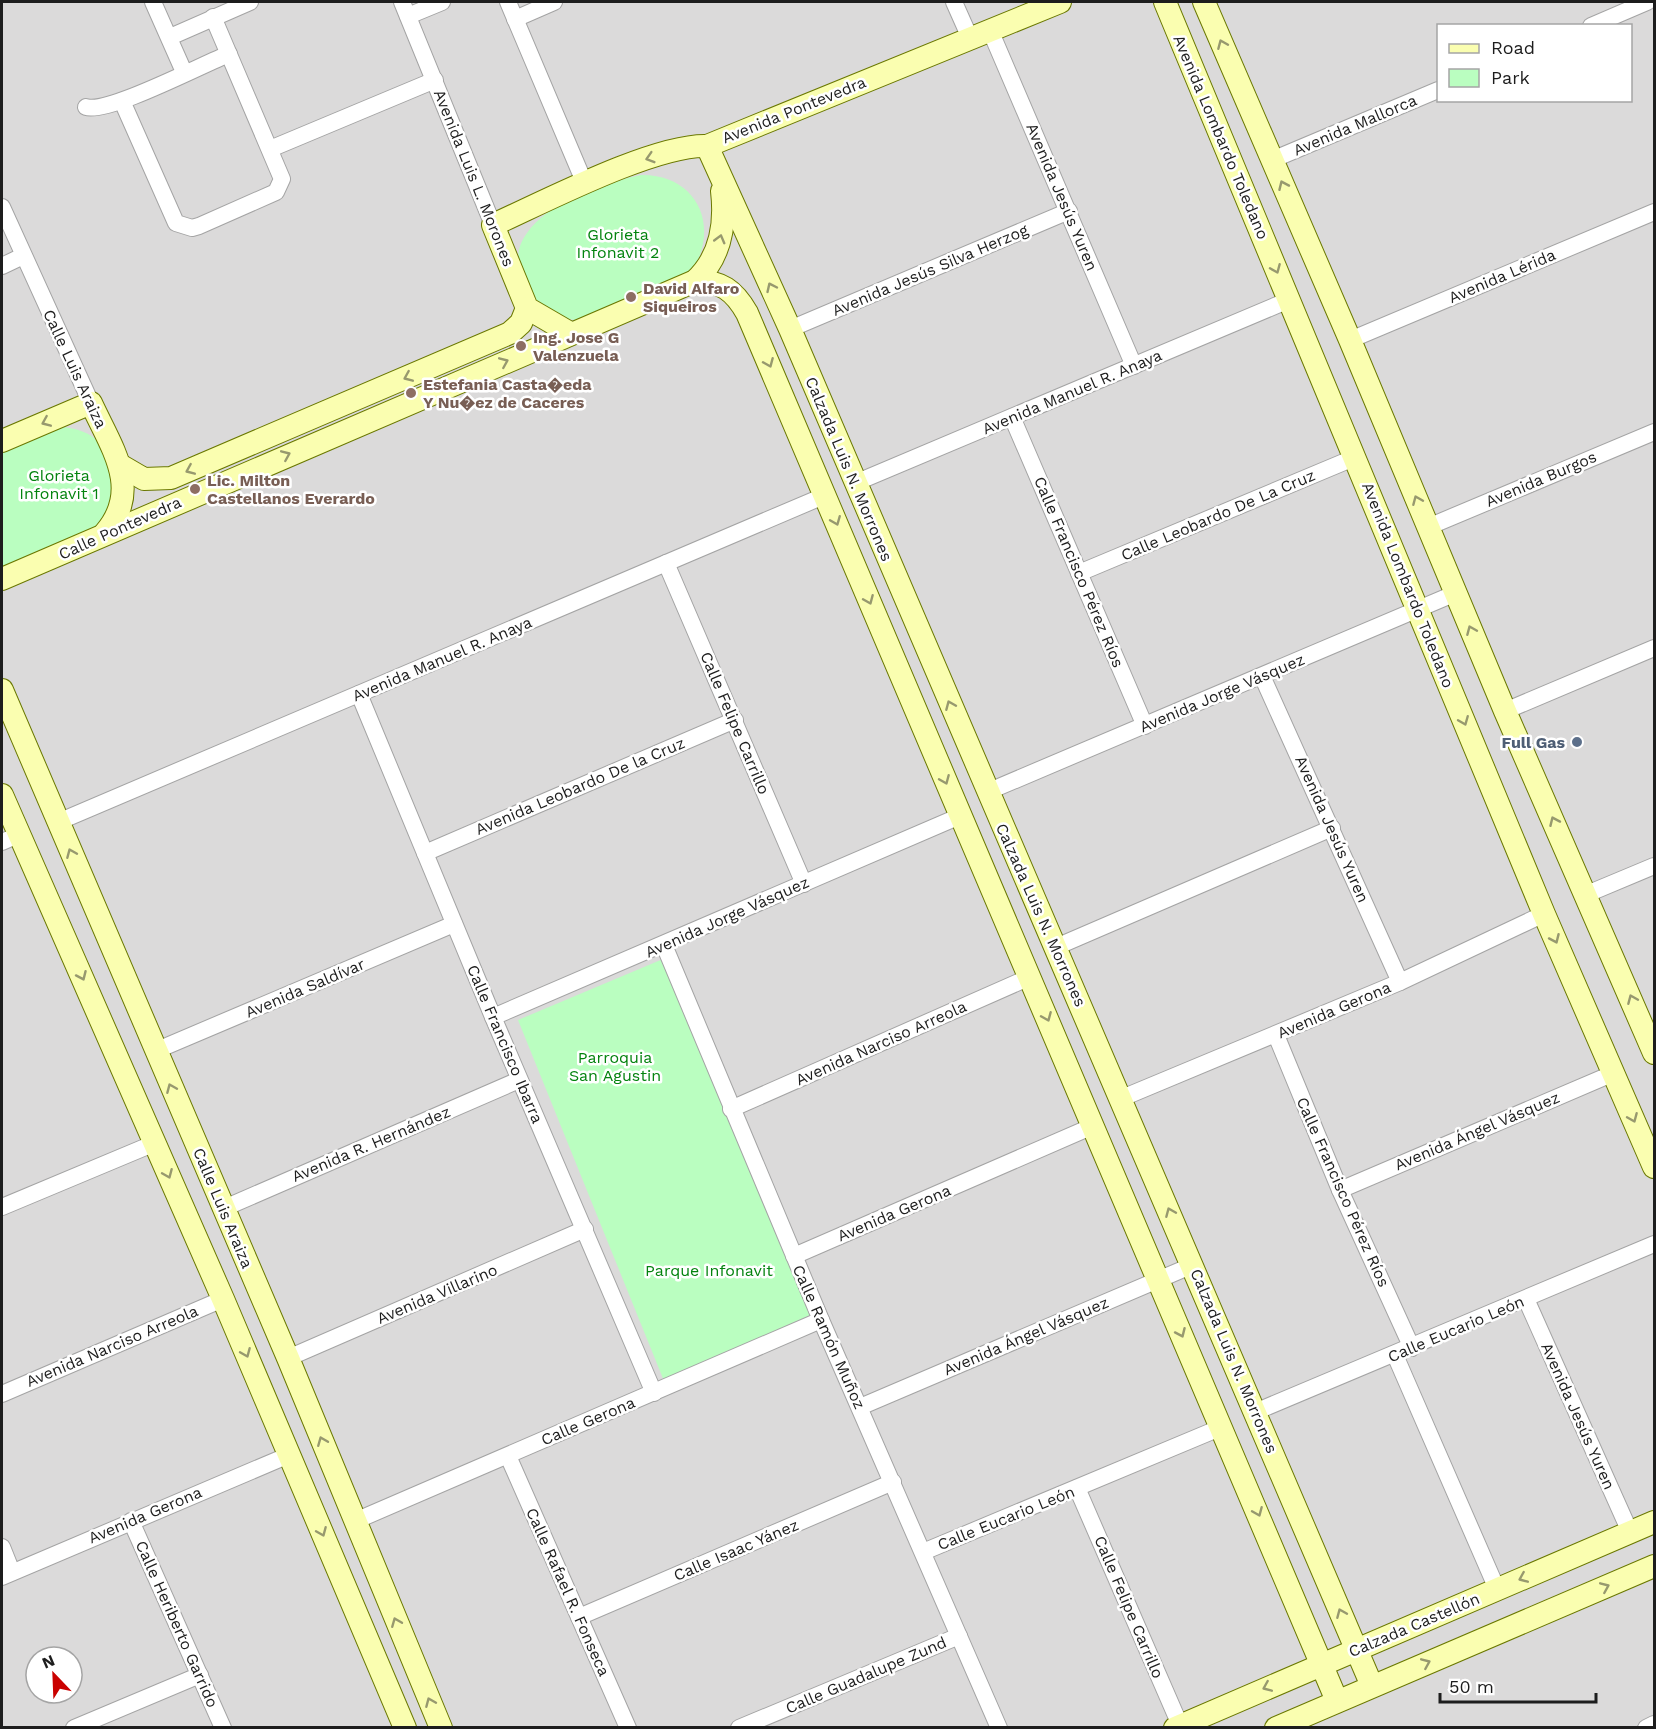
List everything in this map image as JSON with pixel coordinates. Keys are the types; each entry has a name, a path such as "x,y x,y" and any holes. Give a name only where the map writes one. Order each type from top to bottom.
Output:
{"street":[{"path":"153,2 184,72"},
{"path":"170,37 250,2"},
{"path":"405,9 442,2"},
{"path":"508,2 585,184"},
{"name":"Avenida Jesús Yuren","path":"954,2 980,34 1069,212 1134,366"},
{"name":"Avenida Pontevedra","path":"493,225 642,161 692,146 707,146 1060,2"},
{"name":"Avenida Lombardo Toledano","path":"1164,2 1356,458 1544,915 1654,1167"},
{"path":"1204,2 1350,340 1505,711 1587,894 1654,1053"},
{"path":"1596,24 1647,2"},
{"path":"515,19 547,3"},
{"name":"Avenida Luis L. Morones","path":"405,9 527,308"},
{"path":"122,101 171,217 182,226 199,226 276,192 282,179 213,17"},
{"path":"86,107 97,108 122,101 229,54"},
{"path":"270,149 435,80"},
{"name":"Avenida Mallorca","path":"1272,160 1437,90"},
{"name":"Calzada Luis N. Morrones","path":"707,146 790,329 987,792 1122,1098 1372,1686"},
{"path":"695,280 708,269 723,228 724,207 720,175"},
{"name":"Calle Luis Araiza","path":"2,207 120,465 125,490 123,501 116,520 105,532"},
{"name":"Avenida Jesús Silva Herzog","path":"790,329 1069,212"},
{"name":"Avenida Lérida","path":"1350,340 1654,212"},
{"path":"2,266 23,256"},
{"name":"Calzada Luis N. Morrones","path":"695,280 712,281 729,288 741,302 847,546 1337,1701"},
{"name":"Calle Pontevedra","path":"2,579 13,576 105,532 695,280"},
{"name":"Avenida Manuel R. Anaya","path":"855,483 1289,300"},
{"path":"527,308 570,333"},
{"name":"Calle Pontevedra","path":"120,465 144,479 171,478 510,333 521,323 527,308"},
{"path":"2,441 91,403"},
{"name":"Calle Francisco Pérez Ríos","path":"1012,417 1145,726"},
{"name":"Avenida Burgos","path":"1428,527 1654,432"},
{"name":"Calle Leobardo De La Cruz","path":"1079,573 1356,458"},
{"name":"Avenida Manuel R. Anaya","path":"58,822 825,495"},
{"path":"847,546 876,534"},
{"name":"Calle Felipe Carrillo","path":"666,563 804,884"},
{"name":"Avenida Jorge Vásquez","path":"987,792 1456,593"},
{"path":"1505,711 1654,648"},
{"name":"Avenida Jesús Yuren","path":"1262,676 1400,982"},
{"name":"Calle Luis Araiza","path":"2,690 222,1209 288,1358 441,1728"},
{"name":"Calle Francisco Ibarra","path":"359,694 519,1080 654,1393"},
{"name":"Avenida Leobardo De la Cruz","path":"425,853 735,720"},
{"path":"2,795 10,838 58,923 223,1299 405,1728"},
{"name":"Avenida Jorge Vásquez","path":"493,1017 960,816"},
{"path":"1056,947 1332,828"},
{"path":"1587,894 1654,866"},
{"path":"58,923 93,906"},
{"name":"Avenida Gerona","path":"1122,1098 1400,982 1544,915"},
{"name":"Avenida Saldívar","path":"155,1051 454,924"},
{"name":"Calle Ramón Muñoz","path":"664,945 821,1320 999,1728"},
{"name":"Avenida Narciso Arreola","path":"731,1109 1030,977"},
{"name":"Calle Francisco Pérez Ríos","path":"1275,1035 1340,1190 1412,1348"},
{"name":"Avenida Ángel Vásquez","path":"1340,1190 1614,1073"},
{"name":"Avenida R. Hernández","path":"222,1209 519,1080"},
{"name":"Avenida Gerona","path":"794,1256 1093,1126"},
{"path":"2,1207 155,1143"},
{"name":"Avenida Villarino","path":"288,1358 585,1229"},
{"name":"Calle Eucario León","path":"1256,1412 1654,1244"},
{"name":"Avenida Ángel Vásquez","path":"860,1407 1193,1266"},
{"name":"Avenida Narciso Arreola","path":"2,1394 223,1299"},
{"name":"Avenida Jesús Yuren","path":"1526,1299 1630,1532"},
{"name":"Calle Gerona","path":"355,1521 821,1320"},
{"path":"1395,1355 1497,1589"},
{"name":"Calle Eucario León","path":"923,1552 1222,1427"},
{"name":"Avenida Gerona","path":"7,1575 289,1455"},
{"name":"Calle Rafael R. Fonseca","path":"508,1456 628,1728"},
{"name":"Calle Isaac Yánez","path":"579,1617 893,1482"},
{"name":"Calle Felipe Carrillo","path":"1077,1488 1177,1726"},
{"name":"Calle Heriberto Garrido","path":"131,1521 223,1728"},
{"name":"Calzada Castellón","path":"1177,1726 1654,1522"},
{"path":"2,1547 7,1575"},
{"path":"1276,1728 1654,1566"},
{"name":"Calle Guadalupe Zund","path":"739,1728 959,1635"},
{"path":"74,1728 200,1675"},
{"path":"389,1689 419,1676"},
{"path":"1646,1728 1654,1724"}],"shaded area":[{"path":"2,2 1654,2 1654,1727 2,1727"}],"green space":[{"name":"Glorieta Infonavit 2","path":"641,175 660,177 676,183 689,193 698,205 703,220 704,236 700,254 692,271 584,320 562,317 540,308 523,277 519,263 519,249 527,233 549,212 578,195"},
{"name":"Glorieta Infonavit 1","path":"52,426 85,432 102,447 110,470 114,502 95,529 2,568 2,447"},
{"name":"Parque Infonavit","path":"663,959 817,1312 664,1381 518,1020"}],"place":[{"name":"David Alfaro Siqueiros","path":"631,297"},
{"name":"Ing. Jose G Valenzuela","path":"521,346"},
{"name":"Estefania Casta�eda Y Nu�ez de Caceres","path":"411,393"},
{"name":"Lic. Milton Castellanos Everardo","path":"195,489"},
{"name":"Full Gas","path":"1577,742"}],"park label":[{"name":"Parroquia San Agustin","path":"615,1066"}]}
